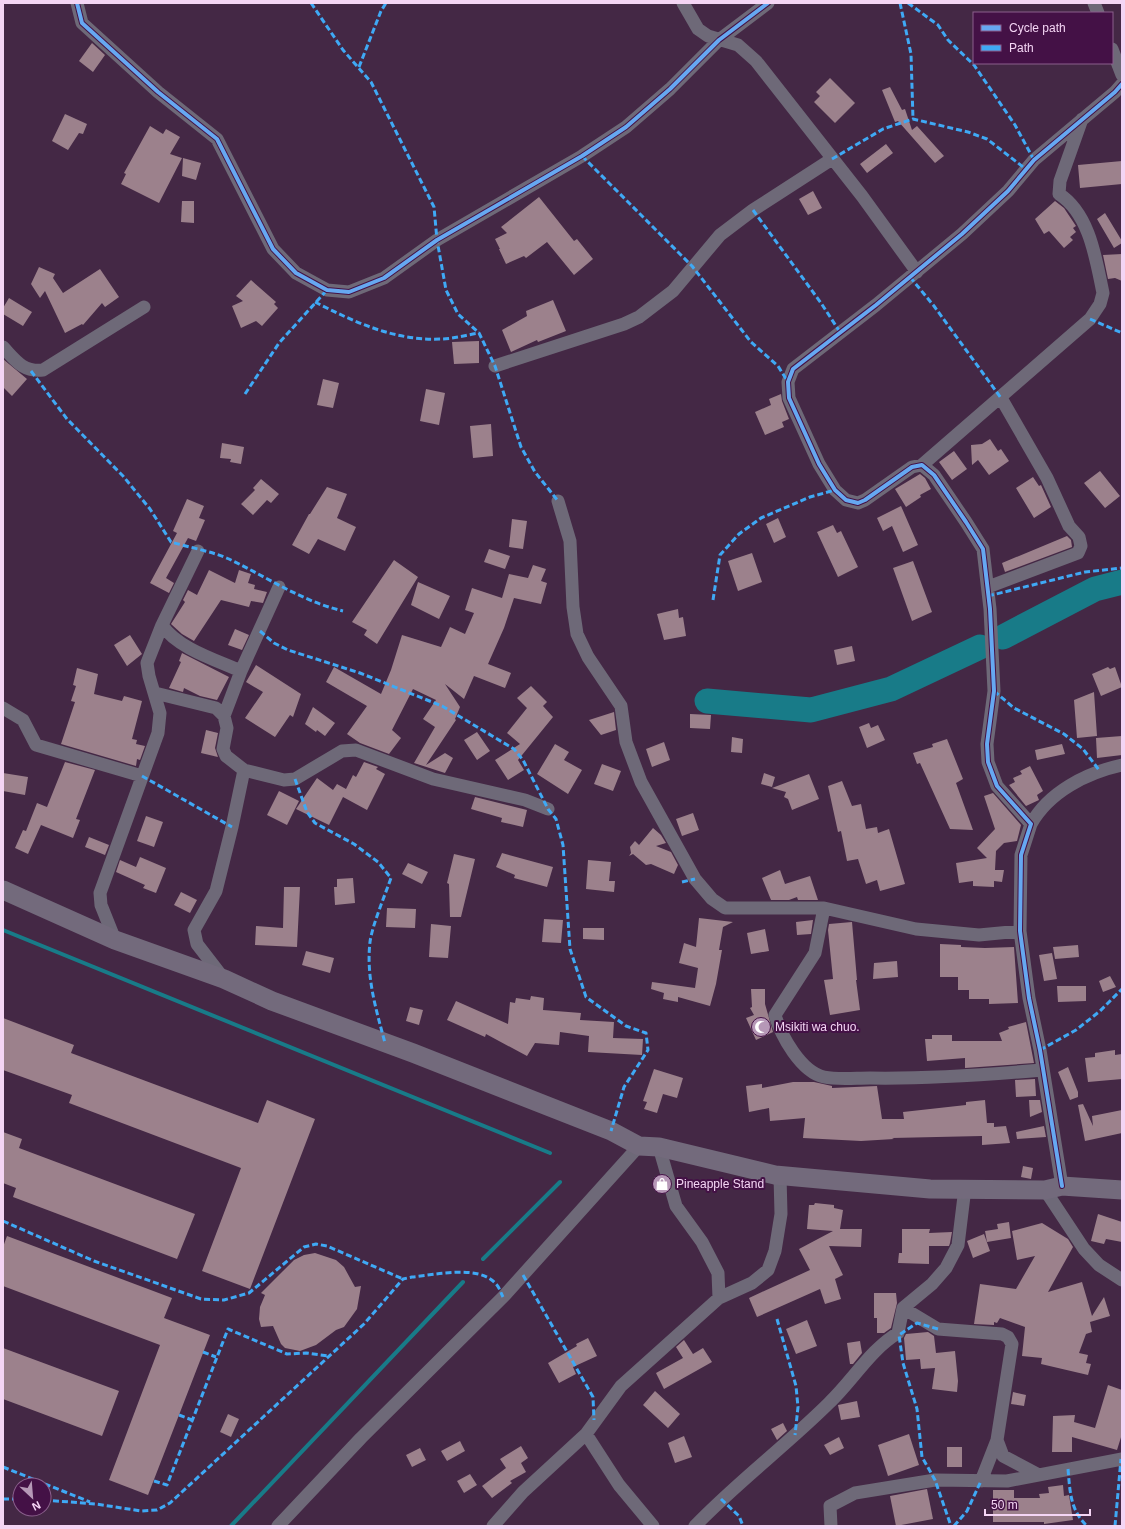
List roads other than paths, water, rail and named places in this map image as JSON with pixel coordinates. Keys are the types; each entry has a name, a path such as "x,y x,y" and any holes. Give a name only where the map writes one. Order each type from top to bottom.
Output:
{"main road":[{"path":"3,890 115,940 224,979 272,1001 413,1053 611,1131 639,1146 659,1147 780,1176 930,1189 1053,1188 1122,1190"}],"street":[{"path":"77,3 82,24 158,92 217,139 272,249 296,273 327,290 349,292 384,278 437,240 582,156 620,131 670,89 719,40 768,3"},
{"path":"683,3 698,29 708,36 738,45 756,60 862,196 916,272"},
{"path":"738,45 740,23"},
{"path":"1113,52 1122,75"},
{"path":"1082,118 1060,181 1059,194 1068,200 1085,224 1103,293 1100,304 1090,319 1001,398 922,465 912,467 865,500 858,503 846,500 836,490 819,464 789,398 788,382 793,369 968,229 1008,191 1034,160 1082,118 1122,84"},
{"path":"496,366 624,324 640,317 673,291 720,235 753,210 832,159"},
{"path":"3,347 16,361 31,371 43,370 144,307"},
{"path":"988,587 1078,553 1081,546 1079,537 1069,526 1047,478 1001,398"},
{"path":"922,465 934,475 983,549 988,587 994,692 987,744 988,762 997,786 1030,824"},
{"path":"558,501 570,541 572,607 578,634 588,657 621,706 626,742 641,782 695,879 712,899 725,908 824,908 916,929 979,935 1020,931"},
{"path":"115,940 101,905 100,893 158,733 160,713 149,676 147,663 162,625 198,551"},
{"path":"224,716 241,671 280,586"},
{"path":"162,625 168,634 183,644 241,671"},
{"path":"155,693 216,708 224,716 227,728 223,749 226,756 244,770 284,780 295,779 342,751 356,750 433,778 525,800 548,809"},
{"path":"3,708 23,720 36,745 142,776"},
{"path":"1122,765 1099,770 1073,783 1039,810 1030,824 1020,855 1020,931 1029,998 1042,1070 1053,1188 1084,1249 1099,1265 1122,1280"},
{"path":"224,979 197,944 194,930 216,891 244,770"},
{"path":"824,908 815,953 775,1015 779,1027 796,1056 808,1069 824,1077 914,1079 1042,1070"},
{"path":"278,1526 361,1438 503,1297 639,1146"},
{"path":"659,1147 676,1206 702,1242 718,1273 719,1298"},
{"path":"493,1526 524,1492 586,1434 621,1386 719,1298 752,1283 768,1270 775,1251 781,1214 780,1176"},
{"path":"695,1526 721,1499 795,1435 831,1401 885,1341 898,1333 903,1308 932,1284 946,1268 958,1246 965,1188"},
{"path":"903,1308 938,1330 1002,1334 1008,1337 1012,1344 997,1440 981,1481"},
{"path":"586,1434 619,1485 653,1526"},
{"path":"997,1440 1003,1456 1037,1474"},
{"path":"831,1526 830,1506 855,1492 934,1480 1007,1481 1037,1474 1122,1459"}],"waterway":[{"path":"1003,637 1095,589 1122,582"},
{"path":"707,701 811,710 891,689 980,647"},
{"path":"3,930 550,1153"},
{"path":"483,1259 560,1182"},
{"path":"231,1526 463,1282"}],"place":[{"name":"Msikiti wa chuo.","path":"761,1027"},
{"name":"Pineapple Stand","path":"662,1184"}]}
